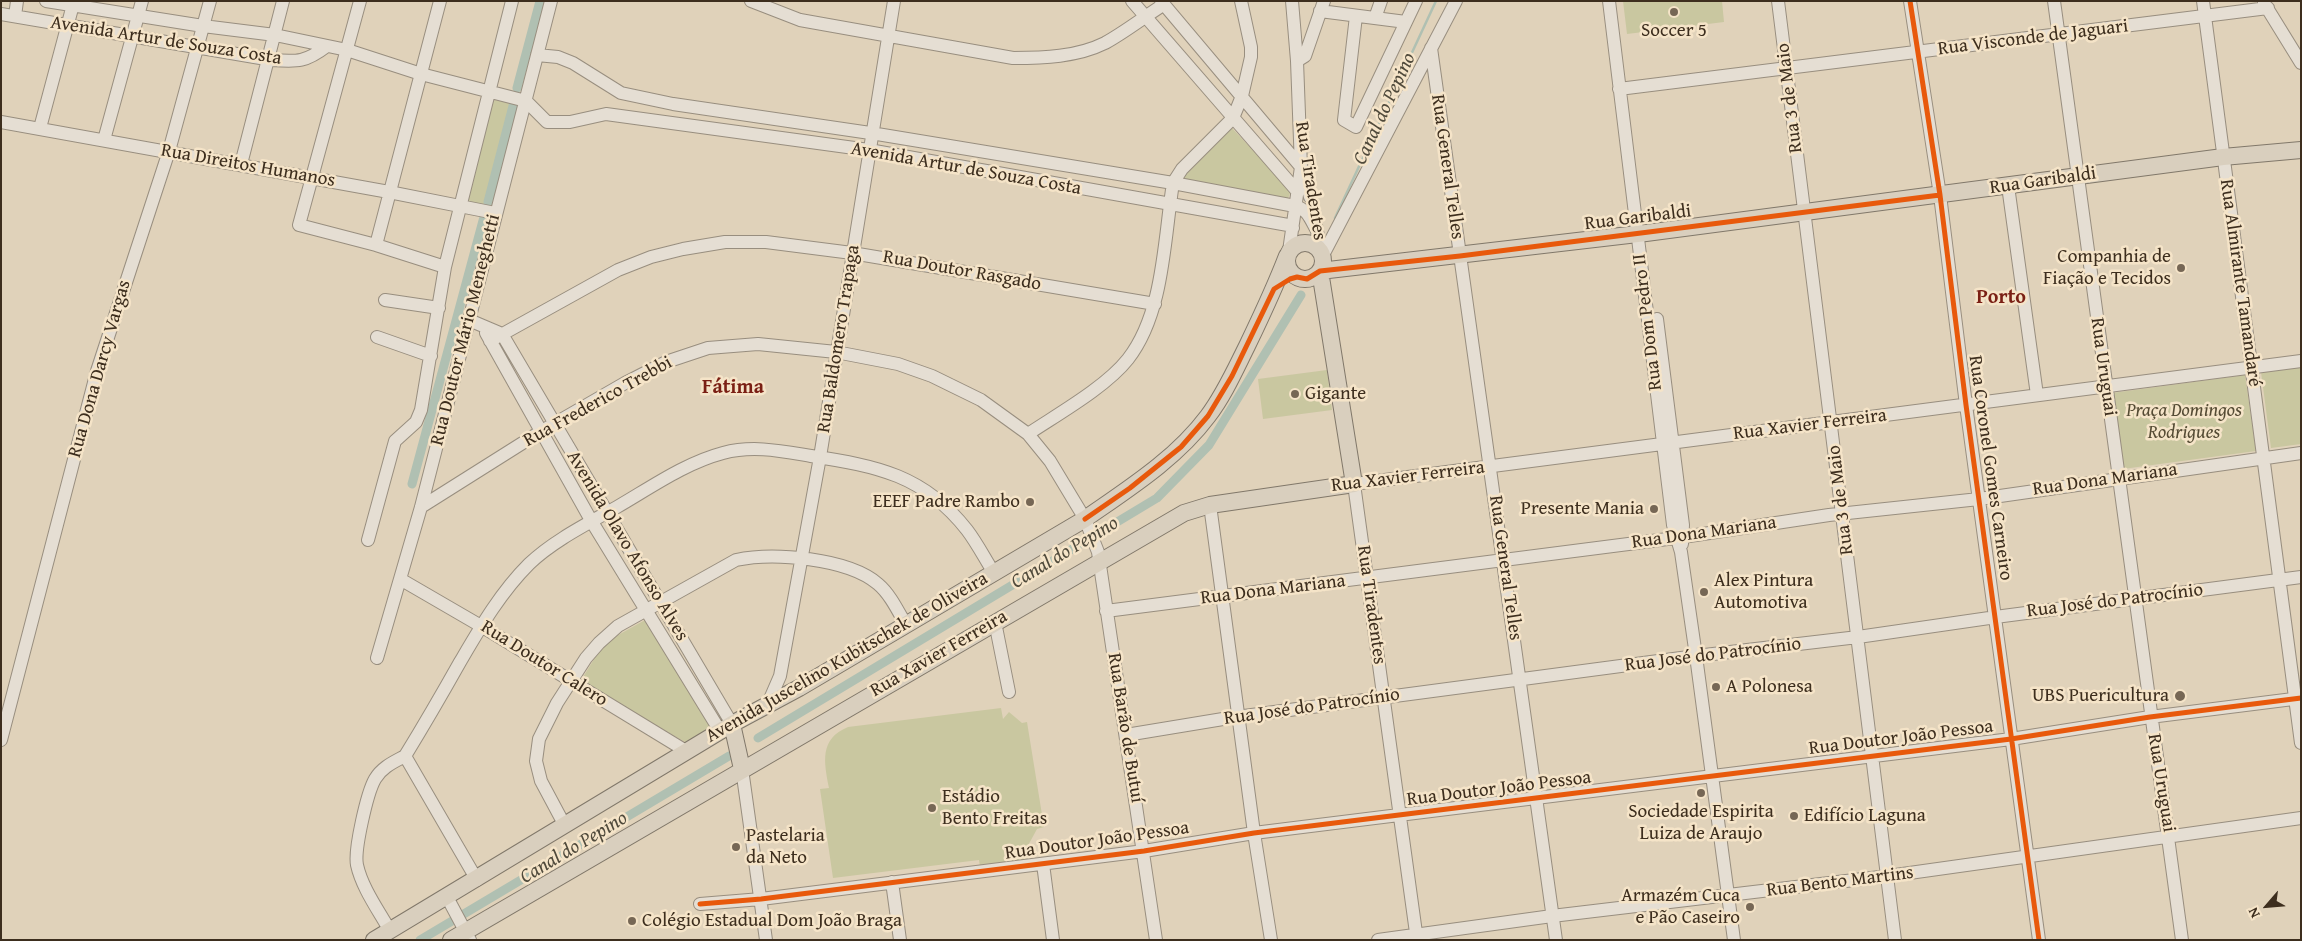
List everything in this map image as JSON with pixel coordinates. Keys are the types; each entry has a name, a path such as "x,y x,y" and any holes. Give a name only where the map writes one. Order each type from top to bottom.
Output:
{"main road":[{"name":"Rua Garibaldi","path":"1322,261 1340,270 1642,234 2223,157 2301,150"},
{"path":"1309,243 1314,245 1322,261 1312,278 1297,277 1287,266 1288,254 1298,244 1309,243"},
{"name":"Avenida Juscelino Kubitschek de Oliveira","path":"374,940 450,903 477,880 564,824 726,727 767,706 994,573 1088,525 1180,447 1208,416 1232,376 1274,289 1288,254"},
{"name":"Rua Tiradentes","path":"1322,261 1354,484"},
{"name":"Rua Xavier Ferreira","path":"467,932 602,850 995,622 1098,556 1184,513 1210,506 1354,484"},
{"path":"726,727 736,741 742,769"},
{"path":"451,940 467,932"}],"street":[{"path":"15,16 17,1"},
{"name":"Avenida Artur de Souza Costa","path":"46,1 74,3 138,17 274,35 347,50 421,74 526,101 547,122 570,122 606,114 869,150 1288,225 1293,228"},
{"path":"104,140 142,1"},
{"name":"Rua Dona Darcy Vargas","path":"1,740 96,371 169,151 210,1"},
{"path":"241,164 284,1"},
{"path":"360,1 314,178 299,225 376,245 445,267"},
{"path":"376,245 440,1"},
{"name":"Rua Doutor Mário Meneghetti","path":"368,540 395,441 416,422 421,410 445,267 512,1"},
{"name":"Rua Doutor Mário Meneghetti","path":"377,658 421,507 551,1"},
{"path":"752,1 800,20 1013,58 1044,58 1074,53 1104,43 1162,3 1301,168 1310,197"},
{"name":"Rua Baldomero Trapaga","path":"767,706 780,676 820,457 871,133 894,1"},
{"path":"1132,1 1297,191"},
{"path":"1028,434 1095,388 1128,359 1140,339 1155,304 1173,183 1182,168 1233,118 1242,96 1251,57 1251,47 1241,1"},
{"name":"Rua Tiradentes","path":"1288,254 1301,168 1297,61 1292,1"},
{"path":"1375,18 1381,1"},
{"path":"1356,16 1344,120 1356,127 1416,1"},
{"path":"1322,261 1456,1"},
{"name":"Rua Dom Pedro II","path":"1609,1 1616,26"},
{"name":"Rua Dom Pedro II","path":"1617,1 1616,26 1623,88 1679,537 1734,940"},
{"name":"Rua 3 de Maio","path":"1778,1 1874,756 1895,940"},
{"name":"Rua Coronel Gomes Carneiro","path":"1910,1 1940,195 2026,858 2039,940"},
{"name":"Rua Uruguai","path":"2054,1 2136,599 2150,717 2169,835 2182,940"},
{"name":"Rua Almirante Tamandaré","path":"2203,1 2279,580 2298,698 2301,743"},
{"path":"40,128 74,3"},
{"path":"2266,5 2301,63"},
{"name":"Rua Visconde de Jaguari","path":"1623,88 2058,35 2204,16 2266,5"},
{"path":"1297,61 1305,56 1322,6 1356,16 1406,22"},
{"name":"Avenida Artur de Souza Costa","path":"1,14 295,62 307,60 327,46"},
{"name":"Rua General Telles","path":"1431,48 1556,940"},
{"name":"Avenida Artur de Souza Costa","path":"537,55 558,57 573,62 621,93 673,104 871,133 1173,183 1295,206"},
{"name":"Avenida Artur de Souza Costa","path":"637,118 673,104"},
{"name":"Rua Tiradentes","path":"1299,109 1310,197 1322,261"},
{"name":"Rua Direitos Humanos","path":"1,122 241,164 495,213"},
{"path":"1279,140 1294,142 1300,135"},
{"path":"1018,178 1021,158"},
{"path":"2008,186 2037,395"},
{"path":"1295,206 1307,212 1316,229"},
{"name":"Rua Doutor Rasgado","path":"490,341 618,270 651,257 725,242 766,242 852,253 1155,304"},
{"path":"385,300 439,308"},
{"path":"469,320 502,334"},
{"name":"Avenida Olavo Afonso Alves","path":"483,327 592,522 645,609 726,727"},
{"name":"Avenida Olavo Afonso Alves","path":"502,334 607,513 661,600 726,727"},
{"path":"377,337 431,356"},
{"name":"Rua Frederico Trebbi","path":"421,507 540,432 625,383 666,362 708,348 758,344 836,352 898,364 932,376 981,400 1028,434 1050,461 1088,525"},
{"name":"Rua Xavier Ferreira","path":"1354,484 2301,361"},
{"path":"390,931 361,878 357,864 357,850 375,778 386,766 405,756 481,626 506,591 530,563 571,534 693,464 723,453 754,448 854,463 889,472 922,486 947,507 968,531 994,573"},
{"name":"Rua Dona Mariana","path":"1106,611 1679,537 1842,514 1979,498 2301,453"},
{"name":"Rua Tiradentes","path":"1354,484 1416,937"},
{"path":"1210,506 1254,833 1271,940"},
{"name":"Rua Barão de Butuí","path":"1088,525 1098,556 1156,940"},
{"path":"564,824 541,782 536,761 539,739 546,721 599,643 618,626 645,609 736,560 751,557 801,559 842,566 863,574 878,583 889,596 906,625"},
{"name":"Rua José do Patrocínio","path":"1126,735 1238,717 1520,679 1858,637 2301,577"},
{"name":"Rua Doutor Calero","path":"400,579 686,751"},
{"path":"995,622 1009,692"},
{"path":"780,676 784,685 790,689 798,688"},
{"name":"Rua Doutor João Pessoa","path":"700,904 761,899 1044,864 1144,851 1254,833 1401,817 2012,739 2150,717 2298,698"},
{"path":"405,756 477,880"},
{"path":"742,769 766,940"},
{"name":"Rua Bento Martins","path":"1378,940 1416,937 1552,916 2026,858 2169,835 2301,818"},
{"path":"1044,864 1053,940"},
{"path":"892,882 900,940"},
{"path":"450,903 467,932"}],"green space":[{"name":"Soccer 5","path":"1623,1 1722,1 1724,22 1627,34"},
{"path":"493,101 515,104 518,107 492,207 467,203"},
{"path":"1232,128 1291,191 1287,201 1180,178"},
{"name":"Praça Domingos Rodrigues","path":"2301,366 2301,444 2271,448 2261,372"},
{"name":"Gigante","path":"1327,370 1332,410 1263,419 1258,379"},
{"name":"Praça Domingos Rodrigues","path":"2245,375 2256,451 2123,469 2112,393"},
{"path":"645,620 711,728 685,742 580,682 604,643"},
{"name":"Estádio Bento Freitas","path":"1001,708 1003,719 1009,712 1022,723 1027,722 1044,827 1037,829 1025,851 1026,861 980,867 979,860 833,878 820,789 829,788 825,760 828,745 832,738 848,727"}],"waterway":[{"path":"517,88 540,1"},
{"name":"Canal do Pepino","path":"1335,218 1436,1"},
{"path":"488,202 513,106"},
{"path":"412,484 484,217"},
{"name":"Canal do Pepino","path":"758,738 1157,498 1209,445 1301,295"},
{"name":"Canal do Pepino","path":"420,940 729,756"}],"cycle path":[{"path":"1910,1 1940,195 1966,405 2039,940"},
{"path":"1085,519 1130,488 1181,447 1208,416 1232,376 1274,289 1290,279 1297,277 1307,279 1320,271 1460,256 1940,195"},
{"path":"700,904 761,899 1144,851 1254,833 2011,739 2150,717 2301,698"}],"place":[{"name":"Soccer 5","path":"1674,12"},
{"name":"Companhia de Fiação e Tecidos","path":"2181,268"},
{"name":"Gigante","path":"1295,394"},
{"name":"EEEF Padre Rambo","path":"1030,502"},
{"name":"Presente Mania","path":"1654,509"},
{"name":"Alex Pintura Automotiva","path":"1704,592"},
{"name":"A Polonesa","path":"1716,687"},
{"name":"UBS Puericultura","path":"2180,696"},
{"name":"Sociedade Espirita Luiza de Araujo","path":"1701,793"},
{"name":"Estádio Bento Freitas","path":"932,808"},
{"name":"Edifício Laguna","path":"1794,816"},
{"name":"Pastelaria da Neto","path":"736,847"},
{"name":"Armazém Cuca e Pão Caseiro","path":"1750,907"},
{"name":"Colégio Estadual Dom João Braga","path":"632,921"}],"district":[{"name":"Porto","path":"2001,298"},
{"name":"Fátima","path":"733,388"}]}
